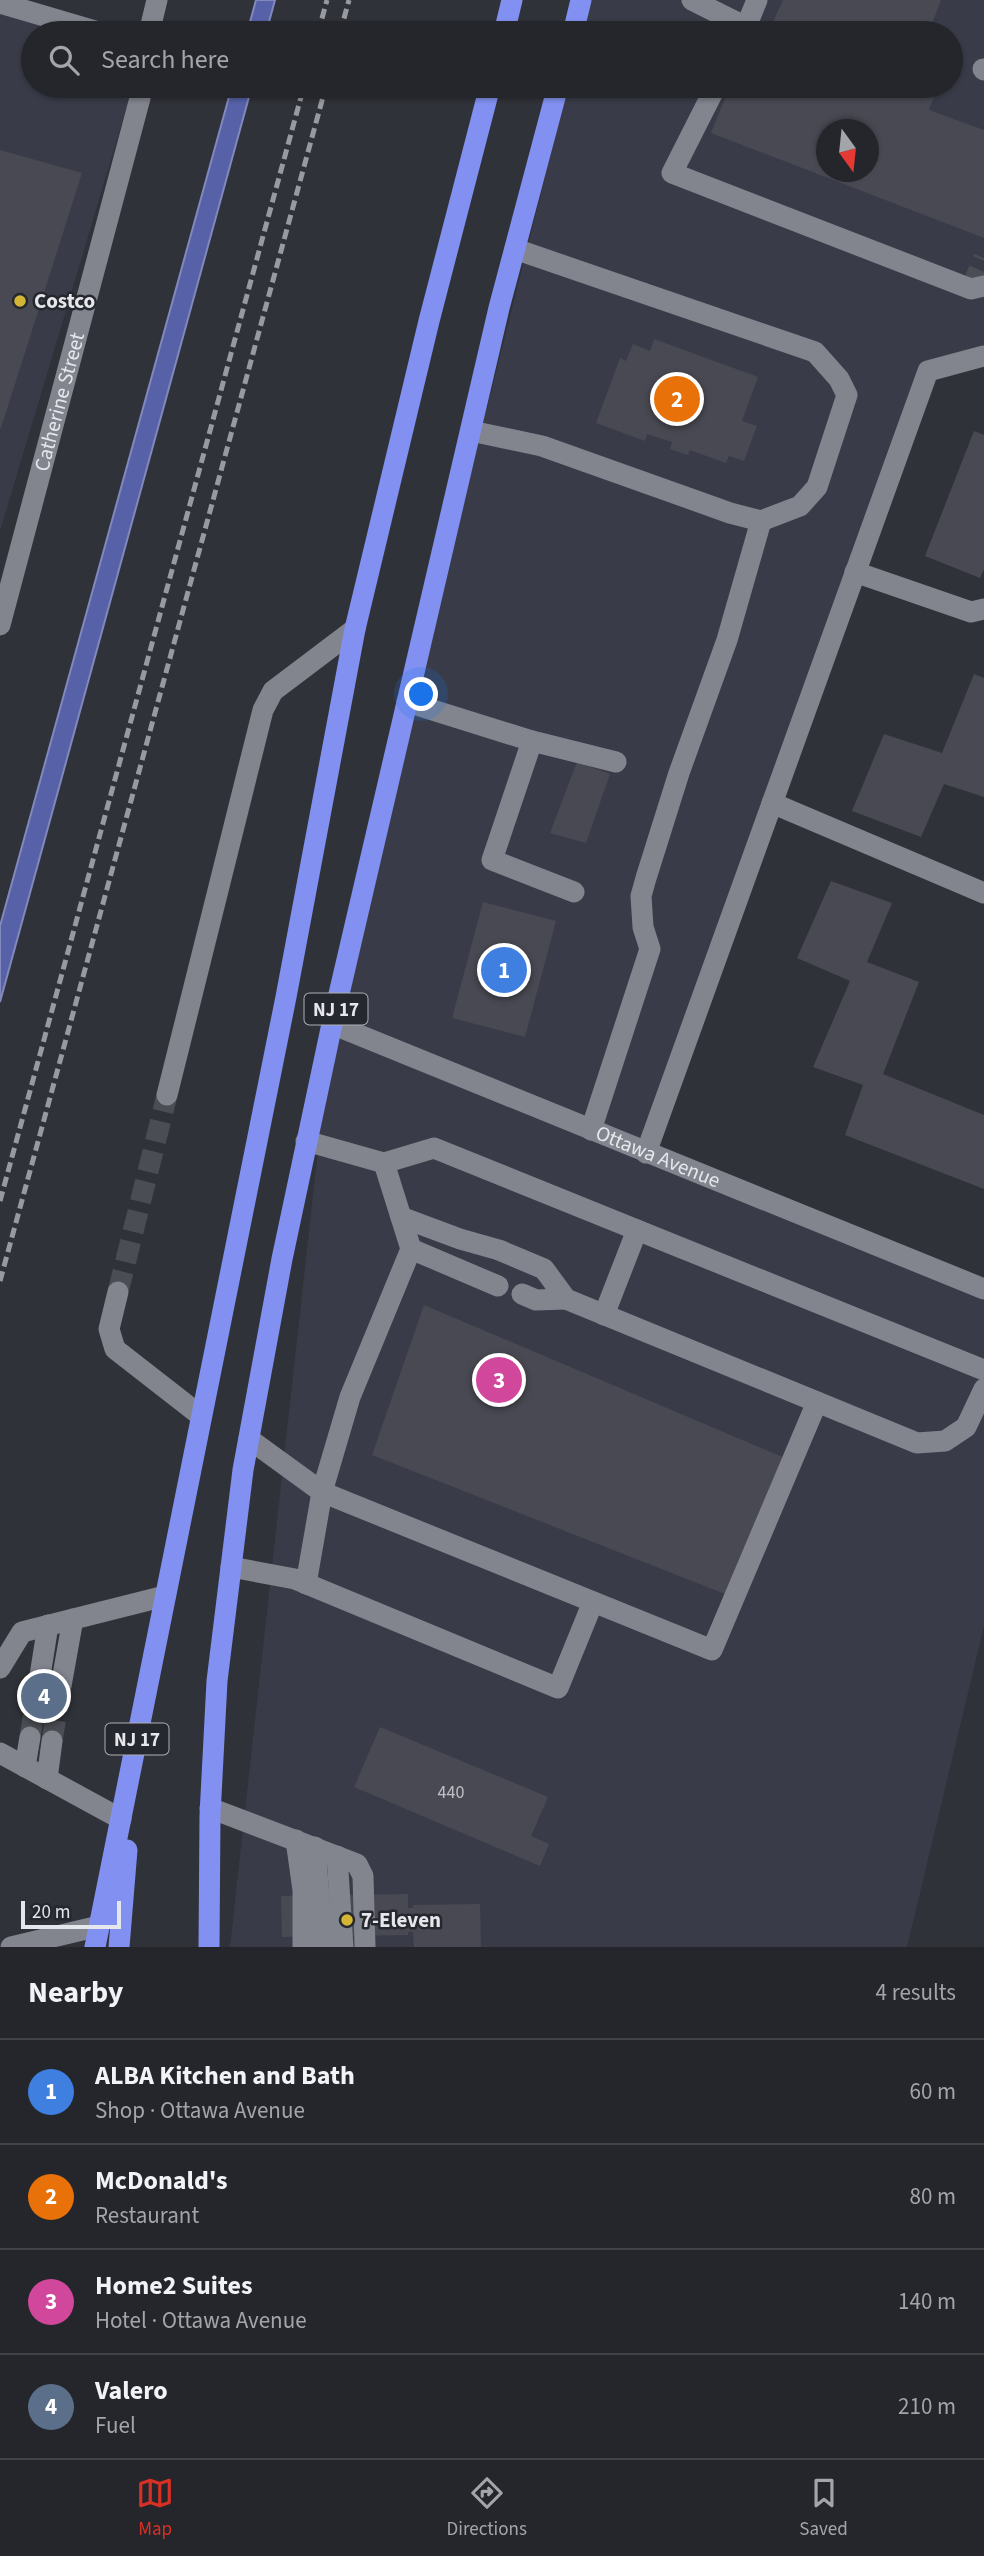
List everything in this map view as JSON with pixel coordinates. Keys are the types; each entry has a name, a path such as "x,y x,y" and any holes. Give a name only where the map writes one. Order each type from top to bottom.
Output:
{"highway":[{"path":"507,21 512,0"},
{"path":"576,21 582,0"},
{"name":"NJ 17","path":"97,1937 286,997 355,629 429,321 487,98"},
{"name":"NJ 17","path":"209,1947 211,1808 217,1681 249,1439 306,1141 332,1024 471,431 555,98"},
{"path":"119,1947 129,1833 177,1530"}],"street":[{"path":"152,21 157,0"},
{"path":"692,0 728,21"},
{"path":"748,21 757,0"},
{"path":"0,3 62,21"},
{"name":"Catherine Street","path":"0,625 139,98"},
{"path":"710,98 673,173 971,289 984,286"},
{"path":"471,431 542,446 730,513 761,521 800,506 817,487 847,395 839,379 815,352 515,249"},
{"path":"646,1153 928,371 984,356"},
{"path":"590,1130 650,949 643,927 641,896 646,878 678,773 727,640 761,521"},
{"path":"855,572 971,612 984,609"},
{"path":"167,1095 263,710 273,691 355,629"},
{"path":"407,702 532,741 616,762"},
{"path":"532,741 492,860 574,892"},
{"path":"772,803 984,893"},
{"name":"Ottawa Avenue","path":"332,1024 984,1289"},
{"path":"306,1141 384,1163 434,1148 984,1370"},
{"path":"306,1584 322,1492 350,1397 411,1249 384,1163"},
{"path":"401,1217 499,1250 544,1269 566,1299"},
{"path":"604,1315 637,1230"},
{"path":"411,1249 498,1286"},
{"path":"118,1292 109,1329 115,1349 201,1416"},
{"path":"522,1294 536,1300 566,1299 917,1443 945,1441 966,1427 984,1389"},
{"path":"249,1439 322,1492 712,1650 817,1402"},
{"path":"231,1567 295,1579 558,1688 593,1602"},
{"path":"0,1668 22,1632 165,1596"},
{"path":"61,1686 73,1619"},
{"path":"39,1682 48,1625"},
{"path":"25,1767 30,1737"},
{"path":"47,1779 52,1741"},
{"path":"0,1753 121,1819"},
{"path":"211,1808 357,1864 363,1877 365,1947"},
{"path":"303,1947 305,1844"},
{"path":"305,1844 323,1947"},
{"path":"337,1856 343,1947"},
{"path":"11,1947 97,1937"}],"shaded area":[{"path":"589,0 984,0 984,356 928,371 646,1153 984,1289 984,1626 907,1947 230,1947 332,1024 565,98 963,98 963,21 584,21"},
{"path":"0,6 55,21 21,21 21,98 129,98 0,531"}],"water":[{"path":"256,0 275,0 269,21 250,21"},
{"path":"229,98 249,98 0,1002 0,926"}],"building":[{"path":"783,0 941,0 933,21 773,21"},
{"path":"725,98 934,98 929,110 984,130 984,238 838,182 879,182 879,119 816,119 816,173 711,133"},
{"name":"Costco","path":"0,150 82,173 1,428 0,428"},
{"path":"654,339 758,377 742,421 757,426 744,461 729,456 726,463 690,450 688,455 670,449 672,442 647,434 645,441 596,423 620,358 626,361 633,344 650,351"},
{"path":"974,431 984,435 984,569 980,578 925,556"},
{"path":"974,674 984,678 984,797 944,784 921,837 852,811 884,734 942,753"},
{"path":"577,762 610,774 586,843 550,833"},
{"path":"831,881 892,903 867,962 919,982 883,1074 984,1115 984,1189 845,1135 863,1085 813,1067 850,981 797,958"},
{"path":"483,902 556,921 525,1037 452,1018"},
{"path":"424,1305 792,1461 725,1594 372,1455"},
{"path":"380,1727 548,1797 531,1836 549,1844 540,1866 354,1787"},
{"name":"7-Eleven","path":"408,1894 408,1908 413,1908 413,1905 480,1904 481,1947 414,1947 413,1932 408,1932 408,1935 282,1937 281,1896"}],"tunnel":[{"path":"971,289 984,258"},
{"path":"118,1292 167,1095"},
{"path":"30,1737 39,1682"},
{"path":"52,1741 61,1686"}],"railway":[{"path":"321,21 327,0"},
{"path":"343,21 349,0"},
{"path":"0,1201 301,98"},
{"path":"0,1281 323,98"}],"place":[{"name":"Costco","path":"20,301"},
{"name":"McDonald's","path":"677,399"},
{"name":"ALBA Kitchen and Bath","path":"504,970"},
{"name":"Home2 Suites","path":"499,1380"},
{"name":"Valero","path":"44,1696"},
{"name":"7-Eleven","path":"347,1920"}]}
